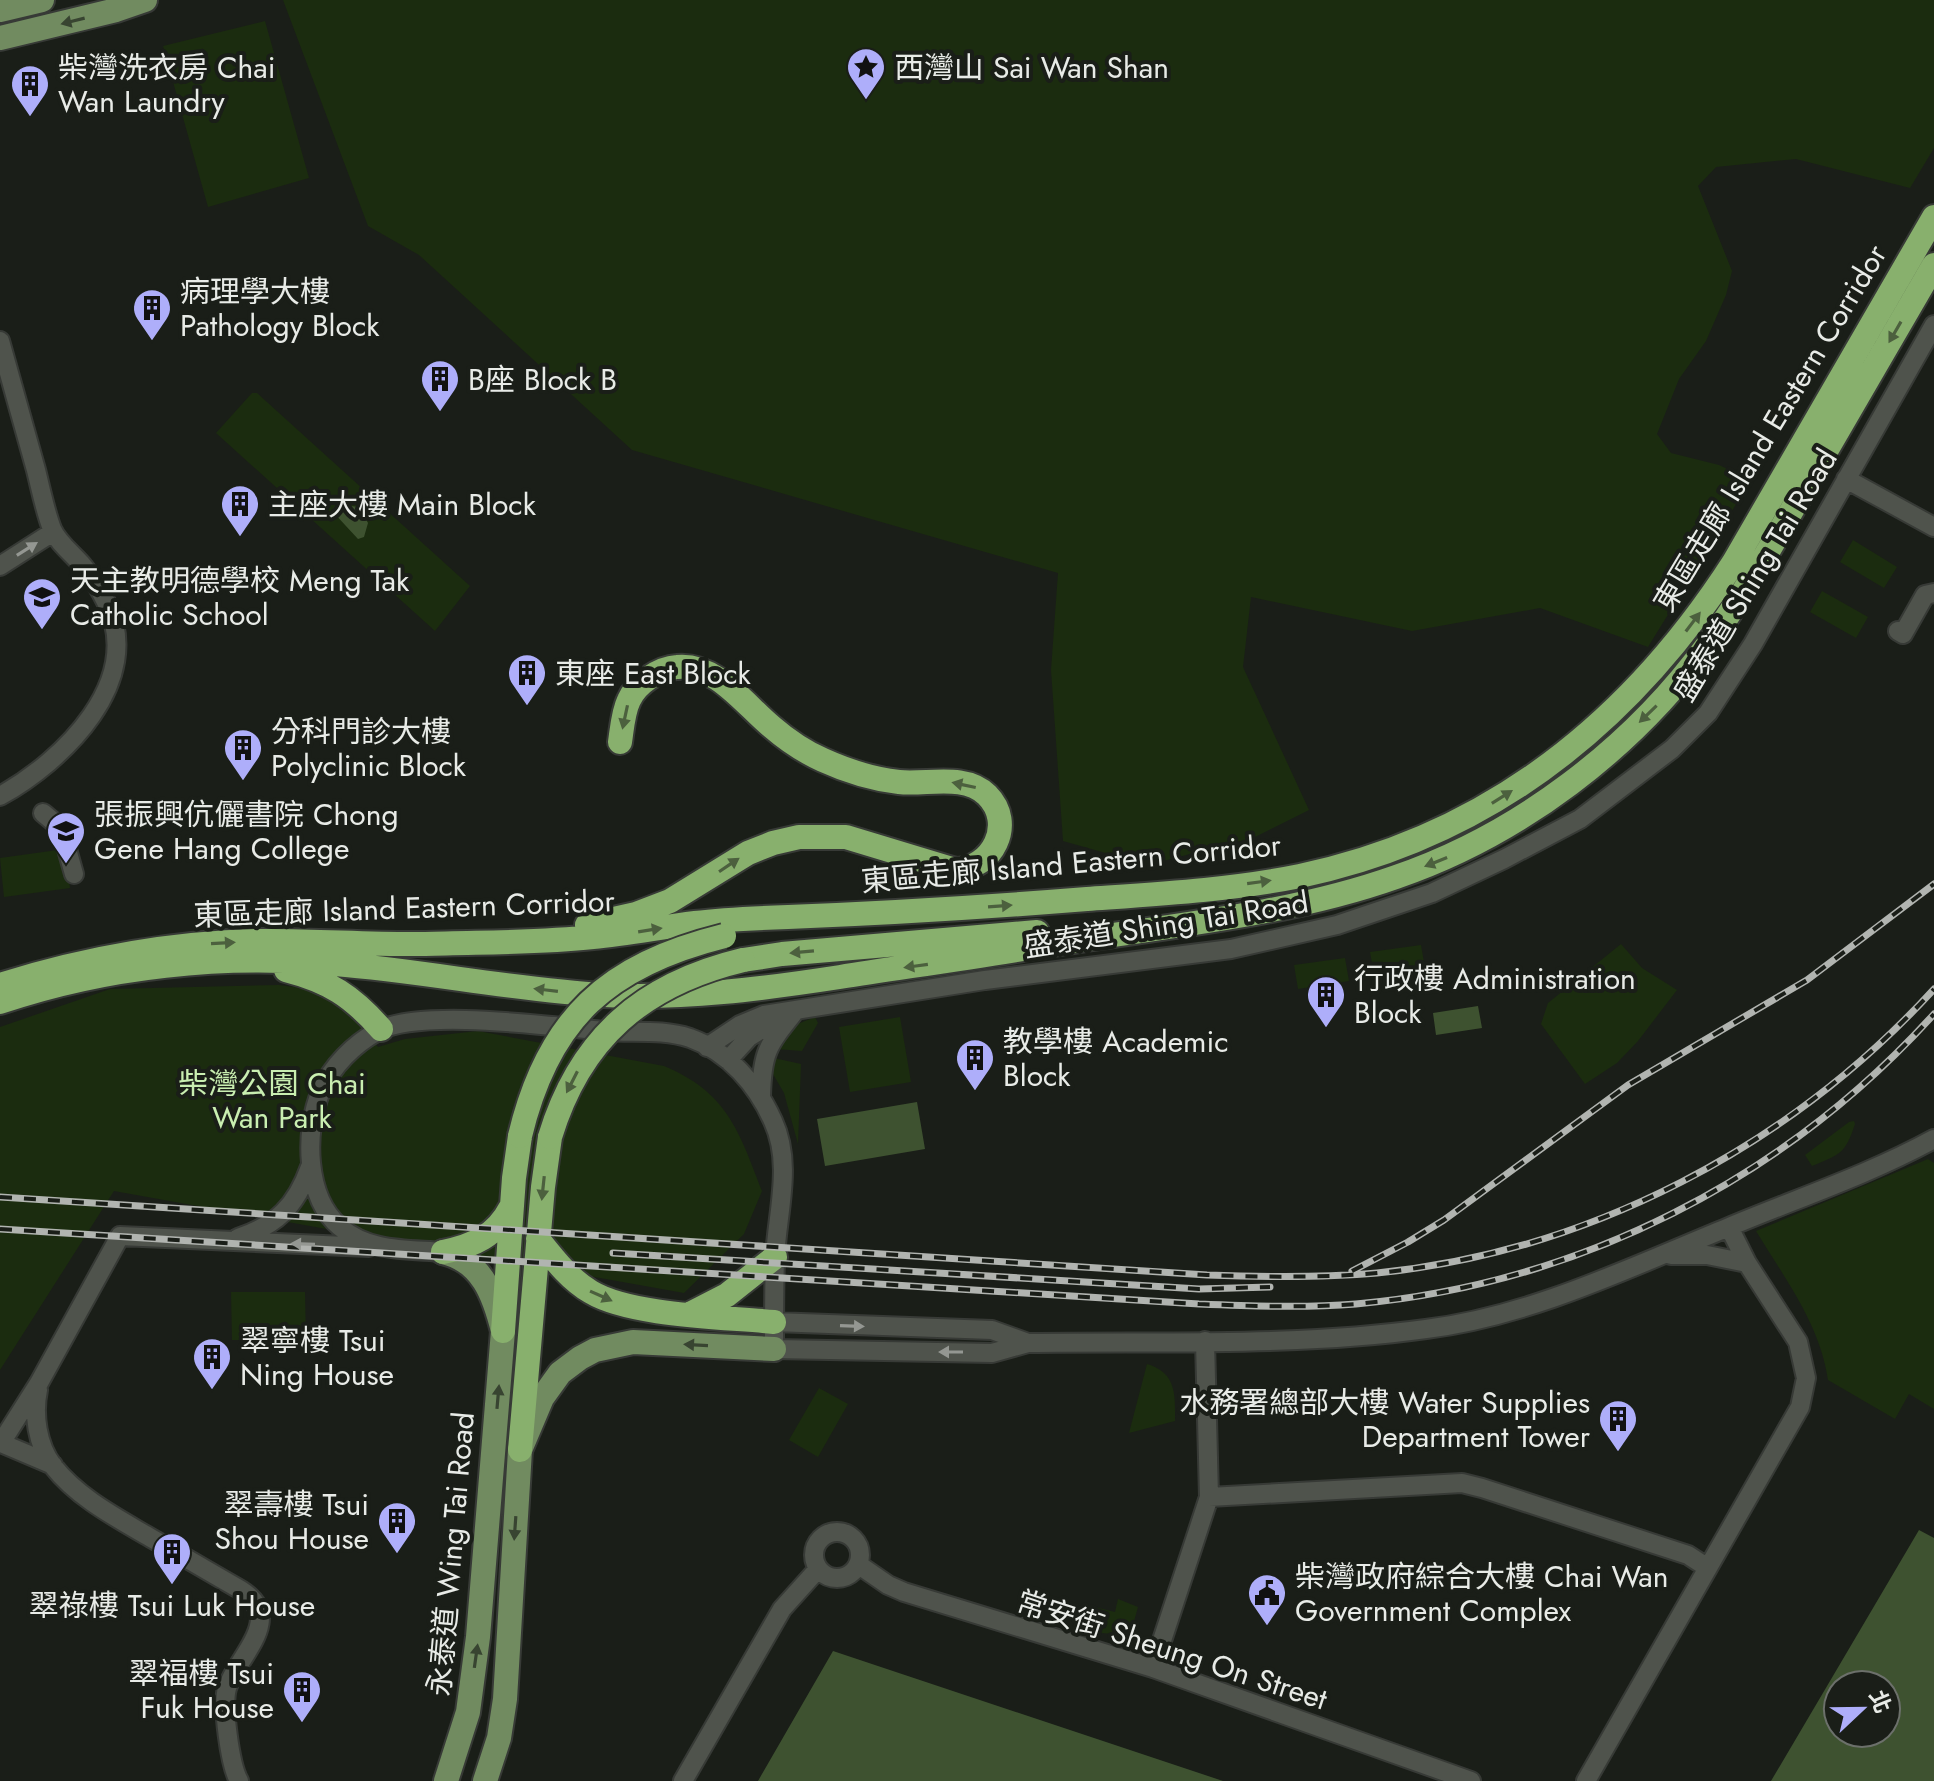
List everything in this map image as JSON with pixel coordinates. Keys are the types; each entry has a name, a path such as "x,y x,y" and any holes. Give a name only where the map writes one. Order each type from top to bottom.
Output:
{"highway":[{"name":"東區走廊 Island Eastern Corridor","path":"0,985 84,962 192,945 257,941 371,944 588,938 740,919 922,912 1155,894 1299,876 1364,859 1420,839 1482,809 1537,774 1599,726 1666,656 1734,562 1934,217"},
{"name":"東區走廊 Island Eastern Corridor","path":"0,1002 91,978 146,969 232,962 328,963 561,992 681,996 750,990 1294,906 1400,876 1451,855 1532,810 1614,747 1660,701 1707,646 1761,563 1934,265"},
{"path":"489,942 573,928 656,907 697,887 748,853 786,840 813,836 846,837 955,870 969,868 984,860 999,835 996,809 987,794 975,787 961,782 897,782 834,765 786,739 720,681 694,668 666,668 640,686 629,700 620,742"},
{"path":"503,1331 520,1136 534,1085 548,1055 567,1026 591,1000 619,978 650,960 724,936 922,912"},
{"path":"520,1450 550,1137 571,1081 582,1063 610,1029 635,1007 663,988 704,971 743,960 1074,929 1187,922"},
{"path":"232,962 274,967 326,983 352,999 381,1029"},
{"path":"443,1252 470,1246 492,1234 512,1205"},
{"path":"538,1239 570,1277 592,1293 623,1305 774,1322"},
{"path":"692,1313 727,1295 775,1257"}],"main road":[{"path":"0,10 42,0"},
{"path":"0,38 145,0"},
{"path":"443,1252 465,1259 487,1284 503,1331"},
{"name":"永泰道 Wing Tai Road","path":"446,1781 463,1733 478,1637 503,1331"},
{"name":"永泰道 Wing Tai Road","path":"485,1781 499,1738 505,1699 520,1450 542,1398 568,1366 595,1350 633,1342 774,1349"},
{"path":"432,1781 463,1733"}],"street":[{"name":"盛泰道 Shing Tai Road","path":"707,1047 740,1025 764,1015 985,980 1231,949 1337,925 1432,893 1580,819 1672,749 1708,713 1753,644 1934,325"},
{"path":"0,341 53,532 84,568 109,607 114,629 115,659 111,678 98,705 59,755 28,781 0,796"},
{"path":"1846,479 1934,527"},
{"path":"0,566 53,532"},
{"path":"1898,631 1903,634 1925,595 1934,593"},
{"path":"43,813 61,828 74,874"},
{"name":"盛泰道 Shing Tai Road","path":"728,1060 749,1037 796,1010"},
{"path":"761,1096 761,1068 765,1053 796,1010"},
{"path":"376,1247 341,1228 328,1215 316,1191 311,1165 314,1116 321,1092 335,1068 351,1050 381,1029 410,1022 450,1020 616,1032 646,1030 689,1038 728,1060 761,1096 774,1122 783,1153 775,1257 774,1349 992,1353 1028,1343 1325,1339 1429,1329 1559,1295 1862,1175 1934,1139"},
{"path":"230,1241 279,1218 303,1187 311,1165"},
{"path":"1586,1781 1800,1407 1806,1378 1798,1342 1747,1263 1729,1227"},
{"path":"239,1781 233,1767 226,1697 231,1680 259,1631 259,1612 249,1596 104,1510 53,1465 1,1443 39,1383 120,1236 443,1252"},
{"path":"1662,1255 1707,1255 1747,1263"},
{"path":"774,1322 992,1330 1028,1343"},
{"path":"1153,1668 1209,1497 1205,1341"},
{"path":"18,1450 26,1453 39,1444 36,1413 39,1383"},
{"path":"39,1435 53,1465"},
{"path":"1209,1497 1462,1483 1688,1555 1708,1568"},
{"path":"846,1533 857,1543 861,1557 859,1565 848,1576 824,1575 818,1569 814,1554 825,1535 846,1533"},
{"name":"常安街 Sheung On Street","path":"859,1565 904,1592 1153,1668 1471,1781"},
{"path":"683,1781 782,1609 818,1569"}],"green space":[{"path":"283,0 1934,0 1934,148 1910,188 1796,159 1716,167 1698,186 1732,271 1726,295 1706,341 1679,379 1657,434 1671,453 1719,465 1751,480 1648,647 1540,608 1412,631 1251,597 1243,667 1309,810 1255,837 1148,865 1063,841 1051,670 1058,573 632,450 419,255 368,226"},
{"path":"265,21 309,178 208,207 163,46"},
{"path":"252,393 257,393 470,586 435,631 216,433"},
{"path":"1853,540 1897,567 1884,588 1840,562"},
{"path":"1822,591 1868,617 1856,638 1810,612"},
{"path":"65,849 70,888 4,897 0,858"},
{"path":"1621,944 1642,968 1677,990 1617,1063 1585,1084 1541,1024 1548,1003"},
{"path":"1421,945 1425,968 1374,975 1370,952"},
{"path":"1345,958 1349,981 1298,989 1294,965"},
{"name":"柴灣公園 Chai Wan Park","path":"279,985 332,992 378,1047 405,1039 478,1031 664,1066 685,1076 717,1101 728,1116 762,1191 744,1234 684,1293 114,1191 0,1370 0,1027 110,989"},
{"path":"815,1017 818,1023 802,1051 776,1049 790,1027"},
{"path":"900,1017 911,1082 850,1092 839,1027"},
{"path":"774,1058 801,1064 798,1144 784,1093 770,1069"},
{"path":"1854,1121 1841,1152 1812,1166 1805,1155"},
{"path":"1928,1159 1934,1163 1934,1409 1909,1394 1895,1419 1828,1380 1824,1359 1809,1321 1756,1231"},
{"path":"231,1292 305,1292 306,1340 232,1340"},
{"path":"1147,1364 1169,1379 1174,1394 1175,1421 1129,1433"},
{"path":"819,1388 848,1404 818,1457 789,1440"},
{"path":"1118,1599 1138,1607 1133,1625 1118,1632 1106,1633 1078,1626 1083,1604 1115,1612"}],"shaded area":[{"path":"334,507 360,507 368,523 364,537 358,539 333,512"},
{"path":"1478,1006 1482,1028 1436,1035 1433,1013"},
{"path":"917,1102 925,1149 825,1166 817,1119"},
{"path":"1919,1530 1934,1538 1934,1781 1771,1781 1822,1695 1822,1749 1902,1749 1902,1669 1837,1669"},
{"path":"833,1651 1223,1781 758,1781"}],"railway":[{"path":"1352,1271 1444,1220 1628,1085 1807,980 1934,884"},
{"path":"0,1197 1207,1275 1292,1277 1377,1273 1456,1261 1533,1242 1609,1215 1681,1182 1751,1142 1816,1097 1878,1045 1934,989"},
{"path":"0,1229 1199,1304 1356,1304 1439,1293 1519,1273 1598,1247 1673,1213 1744,1173 1812,1126 1876,1073 1934,1014"},
{"path":"613,1253 1199,1289 1270,1287"}],"place":[{"name":"西灣山 Sai Wan Shan","path":"866,101"},
{"name":"柴灣洗衣房 Chai Wan Laundry","path":"30,118"},
{"name":"病理學大樓 Pathology Block","path":"152,342"},
{"name":"B座 Block B","path":"440,413"},
{"name":"主座大樓 Main Block","path":"240,538"},
{"name":"天主教明德學校 Meng Tak Catholic School","path":"42,631"},
{"name":"東座 East Block","path":"527,707"},
{"name":"分科門診大樓 Polyclinic Block","path":"243,782"},
{"name":"張振興伉儷書院 Chong Gene Hang College","path":"66,865"},
{"name":"行政樓 Administration Block","path":"1326,1029"},
{"name":"教學樓 Academic Block","path":"975,1092"},
{"name":"翠寧樓 Tsui Ning House","path":"212,1391"},
{"name":"水務署總部大樓 Water Supplies Department Tower","path":"1618,1453"},
{"name":"翠壽樓 Tsui Shou House","path":"397,1555"},
{"name":"翠祿樓 Tsui Luk House","path":"172,1586"},
{"name":"柴灣政府綜合大樓 Chai Wan Government Complex","path":"1267,1627"},
{"name":"翠福樓 Tsui Fuk House","path":"302,1724"}]}
